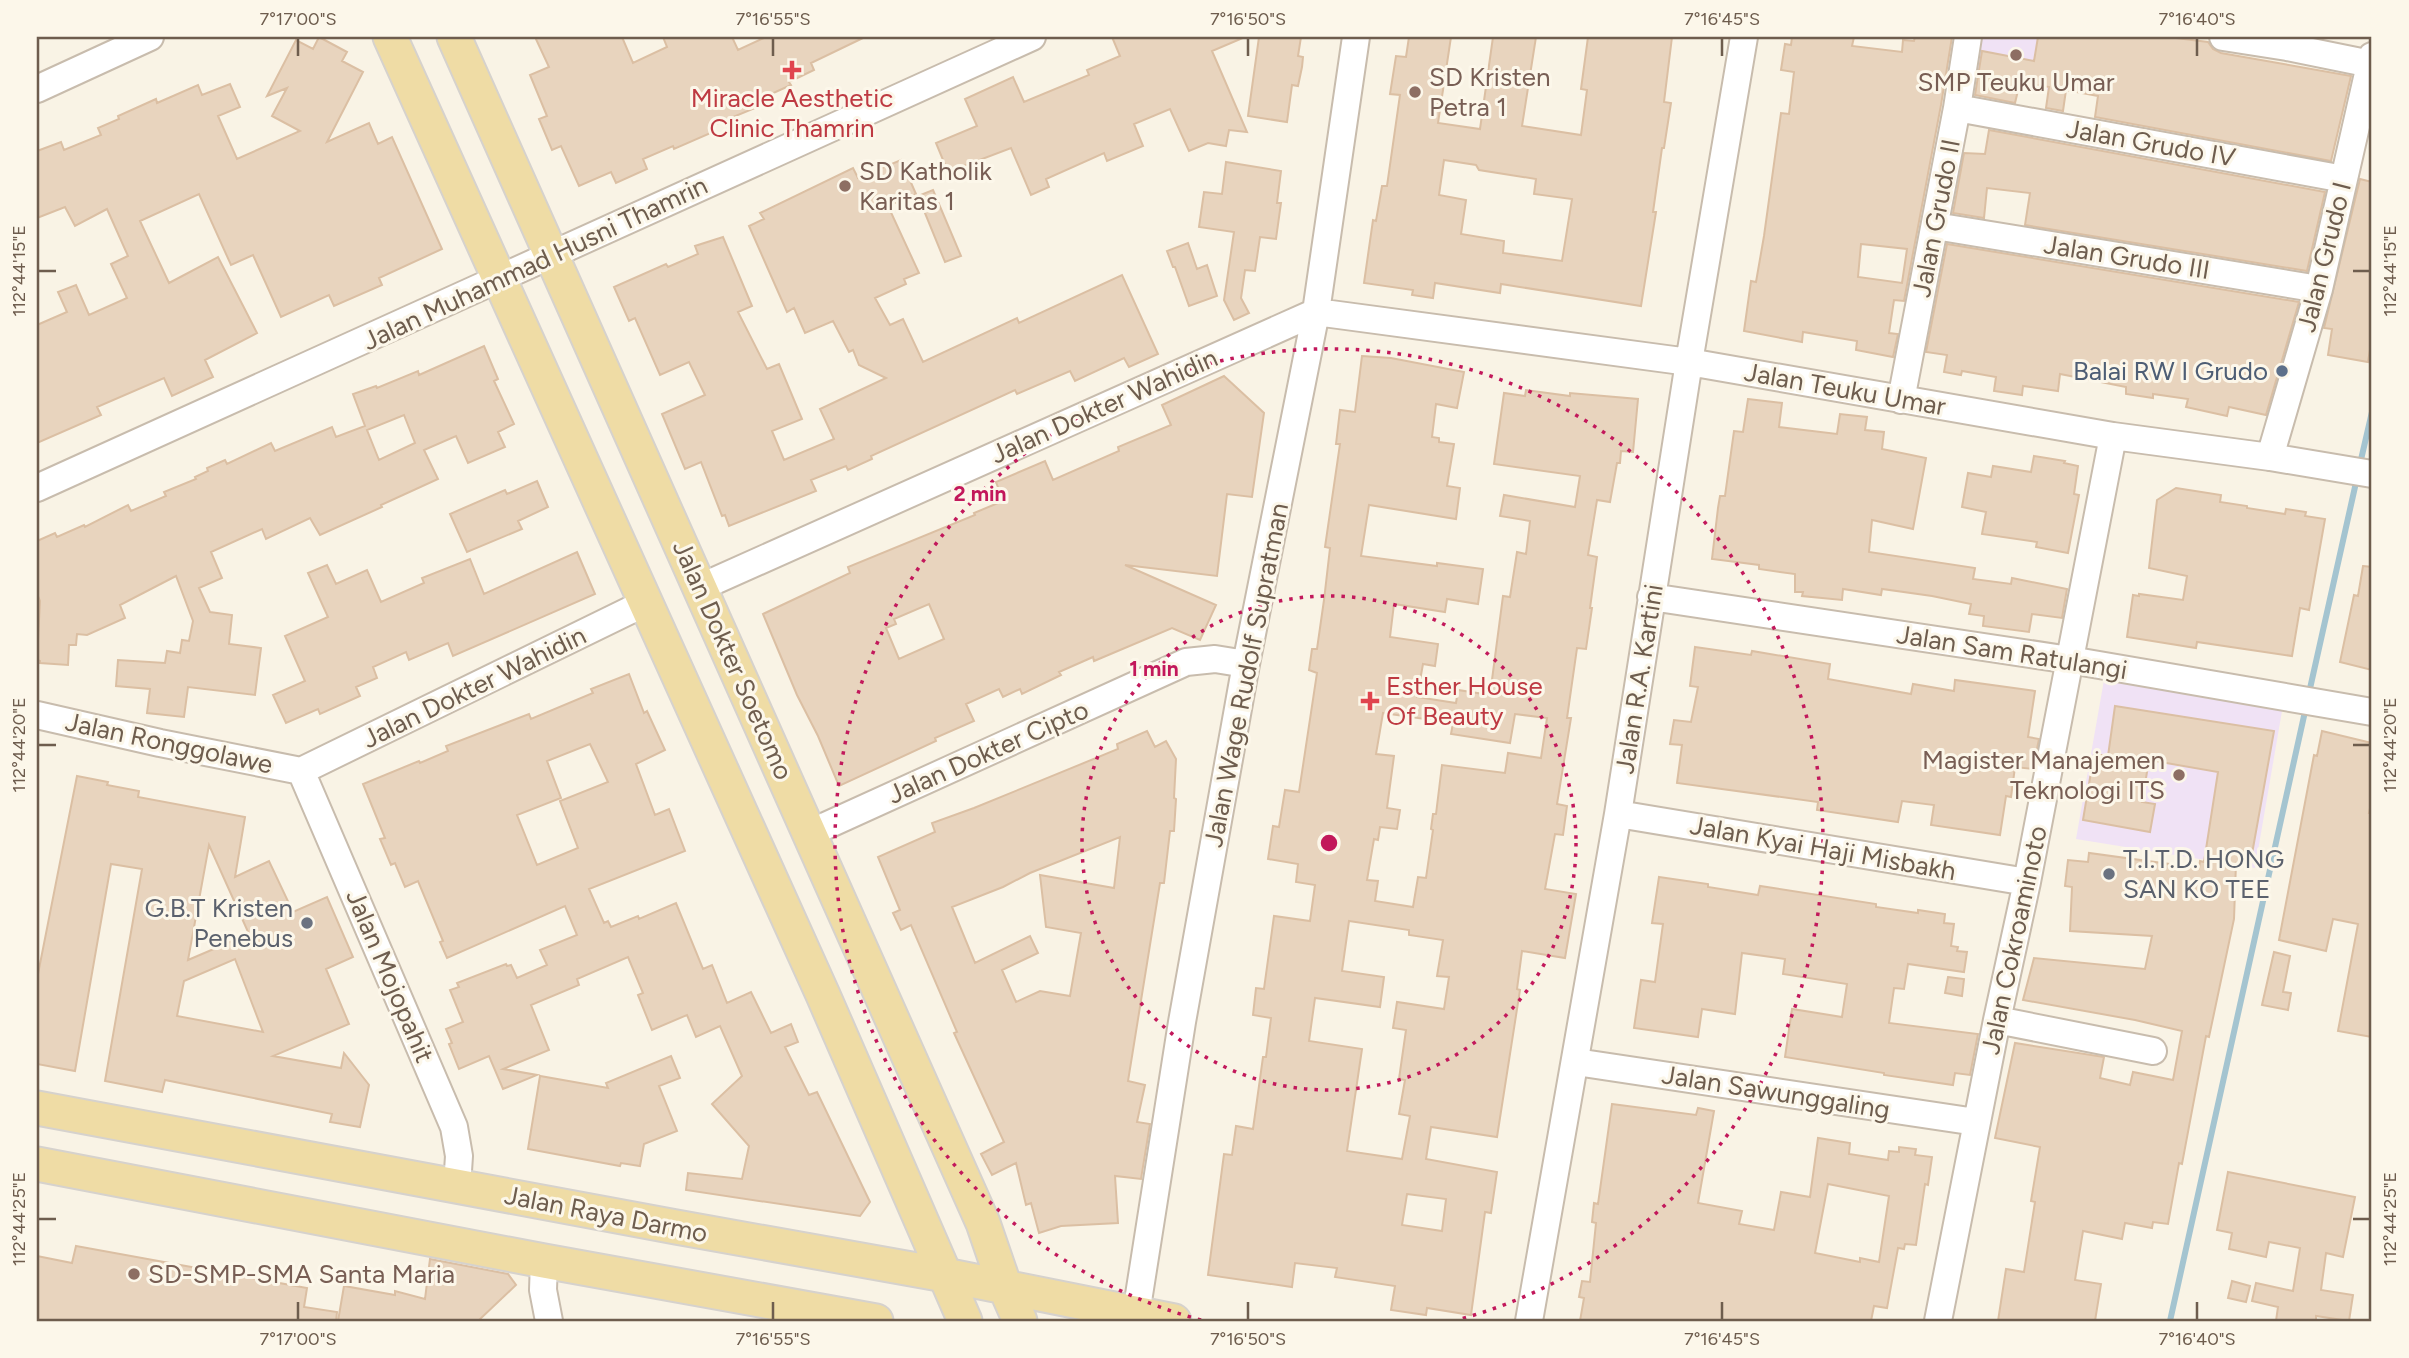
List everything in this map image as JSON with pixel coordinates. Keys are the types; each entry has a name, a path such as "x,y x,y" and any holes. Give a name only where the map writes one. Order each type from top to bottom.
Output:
{"main road":[{"path":"390,37 823,995 965,1321"},
{"name":"Jalan Dokter Soetomo","path":"454,37 983,1223 1020,1321"},
{"name":"Jalan Raya Darmo","path":"37,1108 945,1275 1174,1321"},
{"path":"37,1164 876,1321"}],"street":[{"path":"37,89 150,37"},
{"name":"Jalan Muhammad Husni Thamrin","path":"37,488 1032,37"},
{"name":"Jalan Wage Rudolf Supratman","path":"1136,1314 1182,1022 1247,664 1316,312 1356,37"},
{"name":"Jalan R.A. Kartini","path":"1529,1321 1618,814 1689,362 1744,37"},
{"name":"Jalan Grudo II","path":"1901,400 1968,37"},
{"path":"2223,37 2371,60"},
{"name":"Jalan Grudo I","path":"2270,457 2319,289 2371,60"},
{"name":"Jalan Grudo IV","path":"1957,108 2344,179"},
{"name":"Jalan Grudo III","path":"1935,226 2319,289"},
{"name":"Jalan Teuku Umar","path":"1316,312 1689,362 2113,436 2372,474"},
{"name":"Jalan Dokter Wahidin","path":"701,587 1316,312"},
{"name":"Jalan Cokroaminoto","path":"1938,1321 1976,1122 2028,883 2113,436"},
{"name":"Jalan Sam Ratulangi","path":"1651,597 2070,660 2372,712"},
{"name":"Jalan Dokter Wahidin","path":"302,771 647,602"},
{"name":"Jalan Dokter Cipto","path":"810,833 1186,662 1215,659 1247,664"},
{"name":"Jalan Ronggolawe","path":"37,715 302,771"},
{"name":"Jalan Mojopahit","path":"302,771 454,1127 459,1156 457,1186"},
{"name":"Jalan Kyai Haji Misbakh","path":"1618,814 2028,883"},
{"path":"1997,1020 2152,1051"},
{"name":"Jalan Sawunggaling","path":"1576,1062 1976,1122"},
{"path":"544,1261 543,1290 549,1321"}],"shaded area":[{"name":"SMP Teuku Umar","path":"1971,37 2069,37 2059,92 1964,74"},
{"name":"Magister Manajemen Teknologi ITS","path":"2104,680 2282,711 2255,868 2076,839"}],"building":[{"path":"319,37 347,52 342,61 363,72 327,142 369,123 378,144 392,137 442,249 379,278 382,285 334,306 329,295 281,317 253,255 231,265 199,194 140,221 169,283 218,257 257,333 205,360 213,377 172,396 164,378 97,407 101,415 37,443 37,325 67,312 58,292 76,285 89,315 127,298 111,264 128,256 107,209 75,226 65,207 37,218 37,151 61,142 64,150 101,135 98,128 156,99 157,103 198,85 202,95 230,84 240,107 218,116 237,159 300,131 272,116 287,88 267,96 296,40 313,49"},
{"path":"535,37 622,37 633,63 667,47 663,37 732,37 738,50 766,37 865,37 811,63 814,70 789,82 791,85 758,100 760,106 711,126 713,132 643,159 647,169 616,183 611,172 579,186 561,146 552,150 539,119 547,116 530,75 549,67"},
{"path":"1112,37 1245,37 1212,51 1247,132 1229,130 1226,146 1208,143 1189,151 1170,109 1134,124 1143,146 1107,161 1104,153 1046,179 1049,187 1031,195 1011,148 948,172 936,143 977,126 965,99 1013,77 1024,102 1089,75 1087,70 1120,56"},
{"path":"1259,37 1301,37 1298,56 1303,57 1302,67 1298,86 1292,85 1287,122 1248,116"},
{"path":"1409,37 1451,37 1438,123 1480,129 1493,37 1536,37 1522,126 1581,135 1587,90 1581,89 1588,37 1672,37 1664,102 1671,103 1662,148 1653,212 1656,212 1641,306 1501,284 1500,293 1435,283 1433,298 1412,295 1413,290 1364,283 1373,220 1376,221 1382,186 1387,186 1400,95 1390,94 1396,56 1406,57","holes":["1444,160 1476,165 1479,170 1536,179 1534,194 1572,199 1562,261 1503,253 1504,241 1461,234 1466,200 1439,195"]},
{"path":"1792,37 1854,37 1852,46 1902,52 1903,40 1914,41 1915,37 1952,37 1904,301 1894,300 1889,333 1898,334 1893,357 1856,350 1857,341 1803,332 1802,342 1744,331 1751,281 1756,282 1764,236 1781,113 1789,114 1794,72 1781,70 1785,44 1791,45","holes":["1861,244 1907,249 1902,283 1858,277"]},
{"path":"2038,37 2168,37 2208,42 2213,49 2221,53 2351,76 2331,161 2095,117 2098,96 2066,90 2063,111 2046,108 2049,87 2020,82 2015,103 1975,95 1982,51 2034,61"},
{"path":"1989,130 2325,192 2307,271 2025,225 2030,193 1987,188 1984,218 1953,213 1964,153 1985,154"},
{"path":"901,160 916,194 888,206 919,273 904,279 906,284 875,298 890,325 903,319 923,362 1017,318 1019,323 1122,275 1158,354 1129,367 1124,358 1075,381 1070,371 1017,394 1015,390 871,456 872,459 848,470 846,466 811,480 816,491 729,526 725,515 722,516 701,462 685,469 662,414 705,395 689,362 660,375 635,318 629,321 614,287 666,264 668,267 698,254 695,246 723,237 752,306 738,312 767,369 779,364 802,419 772,431 784,460 834,439 820,409 886,378 859,365 853,350 849,352 833,321 805,333 794,308 787,312 749,226 764,219 760,213 853,168 858,178"},
{"path":"1226,162 1281,171 1277,203 1281,203 1276,239 1260,237 1255,271 1245,270 1241,298 1249,313 1234,320 1224,300 1234,232 1199,227 1204,192 1222,194"},
{"path":"2360,179 2372,182 2372,337 2368,362 2328,355 2332,329 2324,328"},
{"path":"933,190 961,256 945,262 918,196"},
{"path":"1188,243 1197,269 1207,265 1217,296 1189,306 1167,251"},
{"path":"1947,244 2299,302 2266,415 2229,407 2227,416 2186,407 2188,399 2153,394 2153,398 2126,394 2126,387 2060,374 2058,391 2023,386 2022,395 1994,391 1996,377 1962,371 1961,375 1944,372 1947,355 1926,352"},
{"path":"484,346 498,379 494,381 514,424 498,432 505,447 468,463 456,436 424,450 438,479 381,505 382,507 320,535 310,518 266,539 262,529 211,552 222,578 199,588 210,612 232,615 229,644 261,648 255,695 188,687 184,717 147,713 150,689 116,686 118,660 165,663 167,651 180,653 182,640 189,641 193,621 176,576 120,605 125,618 87,635 77,634 76,645 69,645 68,665 40,663 37,660 40,601 37,594 37,541 55,533 57,537 84,525 85,527 128,505 131,511 166,496 164,492 196,479 195,477 208,471 207,468 225,460 227,464 271,443 275,451 332,427 336,437 365,426 353,394 376,386 377,388 418,371 419,375","holes":["404,415 415,443 379,460 367,430"]},
{"path":"1362,356 1391,358 1464,372 1457,408 1436,404 1432,437 1439,438 1439,442 1454,444 1447,486 1460,488 1456,519 1369,505 1361,556 1483,569 1478,604 1447,599 1445,612 1394,604 1390,637 1438,644 1435,666 1423,664 1417,697 1456,703 1458,690 1490,695 1503,596 1510,597 1517,552 1526,554 1530,521 1500,516 1504,495 1575,507 1580,476 1494,464 1504,393 1525,396 1526,390 1570,396 1570,393 1638,399 1633,452 1621,451 1610,502 1597,500 1588,555 1597,557 1592,608 1586,649 1577,648 1567,718 1571,718 1557,804 1567,806 1563,835 1555,834 1545,889 1576,894 1565,958 1522,951 1517,989 1520,990 1497,1137 1431,1127 1426,1159 1497,1172 1491,1213 1485,1212 1471,1315 1427,1308 1426,1315 1391,1310 1395,1286 1335,1277 1337,1268 1295,1263 1292,1287 1208,1275 1224,1154 1232,1155 1236,1126 1253,1129 1271,1018 1253,1015 1256,988 1264,989 1274,916 1310,921 1315,885 1296,882 1298,864 1268,859 1273,826 1279,827 1285,790 1299,792 1317,673 1309,670 1312,649 1317,649 1324,600 1330,548 1325,547 1340,444 1336,444 1340,410 1355,412","holes":["1383,713 1453,723 1451,734 1510,743 1515,714 1547,718 1541,758 1508,753 1505,773 1442,765 1426,878 1418,877 1413,907 1375,901 1378,881 1367,880 1374,839 1378,840 1380,827 1397,829 1400,810 1387,808 1394,756 1376,754","1349,921 1409,930 1409,935 1443,940 1437,976 1449,977 1444,1009 1397,1002 1393,1028 1406,1030 1399,1079 1405,1080 1399,1114 1410,1116 1402,1159 1347,1151 1362,1049 1309,1041 1315,998 1380,1007 1384,977 1342,971","1407,1194 1446,1199 1442,1231 1402,1225"]},
{"path":"1224,376 1264,413 1252,497 1227,494 1217,576 1125,565 1216,605 1200,640 1172,628 1094,661 1093,657 1059,672 1061,675 1022,694 1020,689 1003,697 999,689 966,704 974,721 839,786 763,614 850,573 848,567 1003,501 996,482 1045,461 1053,480 1119,451 1118,447 1171,425 1162,405","holes":["929,604 944,639 899,659 886,628 896,624 894,619"]},
{"path":"1748,399 1782,403 1779,427 1837,434 1840,414 1867,417 1865,430 1884,432 1882,449 1926,458 1913,529 1872,520 1869,552 1975,568 1973,579 2011,584 2012,578 2067,589 2062,618 2032,614 2029,632 1983,626 1984,616 1969,614 1971,604 1932,596 1882,589 1881,595 1843,589 1842,600 1802,596 1803,592 1795,592 1795,574 1759,569 1759,565 1712,559 1720,496 1725,496 1734,431 1743,432"},
{"path":"2034,456 2078,466 2074,494 2079,495 2068,553 2036,547 2037,542 1982,534 1986,512 1962,507 1968,473 1991,477 1993,466 2031,472"},
{"path":"537,481 548,507 518,521 522,529 467,552 450,514 505,490 507,494"},
{"path":"2176,488 2221,495 2220,502 2247,508 2285,514 2286,509 2325,519 2309,610 2300,608 2292,656 2197,642 2196,648 2127,637 2133,595 2183,600 2187,576 2149,568 2157,500"},
{"path":"577,552 595,594 453,656 448,643 409,660 406,652 373,667 377,678 356,687 360,696 320,714 318,709 286,723 273,695 305,681 285,636 328,617 308,573 327,565 336,584 367,570 381,602 424,583 422,578 470,559 484,594"},
{"path":"2363,566 2372,567 2372,670 2340,662 2354,595 2358,596"},
{"path":"1695,647 1751,655 1752,651 1830,664 1828,679 1911,694 1913,684 1954,691 1955,680 2035,691 2028,737 2039,739 2033,769 2015,767 2011,797 2006,796 2000,835 1931,825 1934,805 1902,801 1898,822 1817,810 1818,802 1677,783 1682,745 1670,744 1674,720 1691,722 1698,687 1690,686"},
{"path":"629,674 644,713 647,711 665,750 636,764 655,815 669,809 685,851 589,889 604,923 608,921 611,927 638,916 639,919 676,903 703,969 712,965 727,1003 751,992 771,1033 791,1024 798,1042 785,1047 809,1095 817,1092 870,1202 860,1216 686,1190 688,1173 742,1179 749,1146 712,1104 742,1076 720,1026 696,1037 687,1015 652,1030 638,995 643,993 628,957 577,979 579,985 531,1005 549,1050 503,1069 537,1075 503,1089 489,1056 459,1069 446,1029 463,1022 450,990 459,987 457,983 506,964 511,965 517,978 547,965 540,950 577,935 565,906 447,958 440,942 443,941 418,881 405,887 395,863 391,865 380,839 385,838 363,784 448,751 446,746 529,714 531,719 593,693 591,689","holes":["590,744 608,782 560,801 578,848 537,865 517,815 561,798 547,761"]},
{"path":"2115,706 2274,731 2250,865 2236,863 2234,919 2209,1037 2206,1036 2168,1224 2153,1222 2152,1228 2125,1223 2122,1239 2083,1231 2075,1280 2101,1284 2095,1321 1998,1321 2006,1269 2024,1272 2040,1147 1995,1138 2015,1043 2104,1057 2100,1078 2130,1085 2133,1072 2173,1080 2182,1031 2023,1000 2034,958 2145,969 2152,936 2070,931 2072,887 2065,886 2068,860 2088,862 2089,853 2199,868 2200,861 2204,862 2218,772 2149,760 2142,802 2155,804 2150,832 2083,820 2094,754 2108,756"},
{"path":"1147,731 1155,747 1166,741 1176,759 1174,831 1170,831 1164,883 1160,883 1128,1081 1145,1085 1137,1122 1150,1124 1141,1179 1115,1176 1118,1223 1061,1226 1039,1233 1031,1203 1026,1205 1016,1163 992,1175 981,1154 1004,1142 954,1033 957,1032 911,925 901,930 893,913 900,910 878,857 935,832 932,823 1118,749 1117,744","holes":["1120,837 1114,888 1040,875 1046,927 1081,933 1070,996 1040,991 1016,1002 1002,970 1038,953 1030,936 975,963 952,907"]},
{"path":"2322,731 2372,743 2372,798 2369,813 2372,813 2372,1037 2338,1031 2358,924 2333,919 2326,951 2279,940 2314,755 2317,756"},
{"path":"77,776 139,791 138,797 245,817 235,877 269,861 293,912 327,897 353,957 326,969 349,1024 273,1056 341,1068 344,1053 369,1085 360,1127 330,1122 332,1114 165,1080 162,1092 105,1081 142,869 111,864 75,1071 37,1064 37,979","holes":["209,845 249,934 188,960","235,959 263,1032 177,1016 184,981"]},
{"path":"1659,877 1758,895 1760,886 1876,904 1876,907 1945,914 1944,923 1954,924 1951,946 1958,947 1957,951 1967,952 1964,972 1908,964 1904,989 1894,988 1889,1023 1978,1034 1970,1075 1955,1073 1953,1085 1785,1057 1792,1009 1842,1017 1847,984 1783,974 1785,959 1742,953 1735,1014 1702,1009 1698,1037 1634,1028 1641,980 1655,982 1663,924 1652,923"},
{"path":"2274,952 2290,956 2283,992 2291,993 2288,1010 2262,1005"},
{"path":"1948,977 1964,979 1962,996 1945,993"},
{"path":"671,1056 680,1078 659,1086 677,1131 644,1144 640,1166 621,1163 620,1166 528,1149 540,1076 608,1088 606,1083"},
{"path":"1612,1104 1696,1115 1698,1108 1714,1111 1698,1203 1742,1211 1739,1224 1774,1230 1781,1192 1810,1197 1818,1138 1850,1143 1849,1154 1888,1160 1889,1151 1899,1152 1899,1147 1916,1149 1915,1155 1932,1157 1916,1245 1905,1244 1904,1249 1898,1248 1887,1308 1874,1306 1871,1321 1580,1321 1584,1298 1579,1297 1582,1281 1590,1282 1596,1223 1592,1222 1594,1203 1598,1204","holes":["1828,1184 1889,1196 1879,1262 1860,1258 1860,1262 1815,1253"]},
{"path":"2228,1172 2355,1197 2343,1257 2326,1253 2321,1290 2353,1295 2349,1321 2316,1316 2316,1321 2276,1321 2278,1307 2252,1301 2256,1283 2293,1291 2300,1248 2269,1242 2266,1257 2229,1249 2232,1233 2217,1230"},
{"name":"SD-SMP-SMA Santa Maria","path":"76,1246 307,1288 304,1307 337,1312 336,1321 37,1321 37,1256 72,1263"},
{"path":"430,1259 508,1274 516,1285 478,1321 338,1321 344,1286 395,1295 395,1291 425,1299"},
{"path":"2232,1281 2250,1286 2246,1302 2228,1298"}],"waterway":[{"path":"2360,464 2372,412"},
{"path":"2309,693 2357,478"},
{"path":"2170,1321 2306,707"}],"place":[{"name":"SMP Teuku Umar","path":"2016,55"},
{"name":"Miracle Aesthetic Clinic Thamrin","path":"792,70"},
{"name":"SD Kristen Petra 1","path":"1415,92"},
{"name":"SD Katholik Karitas 1","path":"845,186"},
{"name":"Balai RW I Grudo","path":"2282,371"},
{"name":"Esther House Of Beauty","path":"1370,701"},
{"name":"Magister Manajemen Teknologi ITS","path":"2179,775"},
{"name":"T.I.T.D. HONG SAN KO TEE","path":"2109,874"},
{"name":"G.B.T Kristen Penebus","path":"307,923"},
{"name":"SD-SMP-SMA Santa Maria","path":"134,1274"}]}
